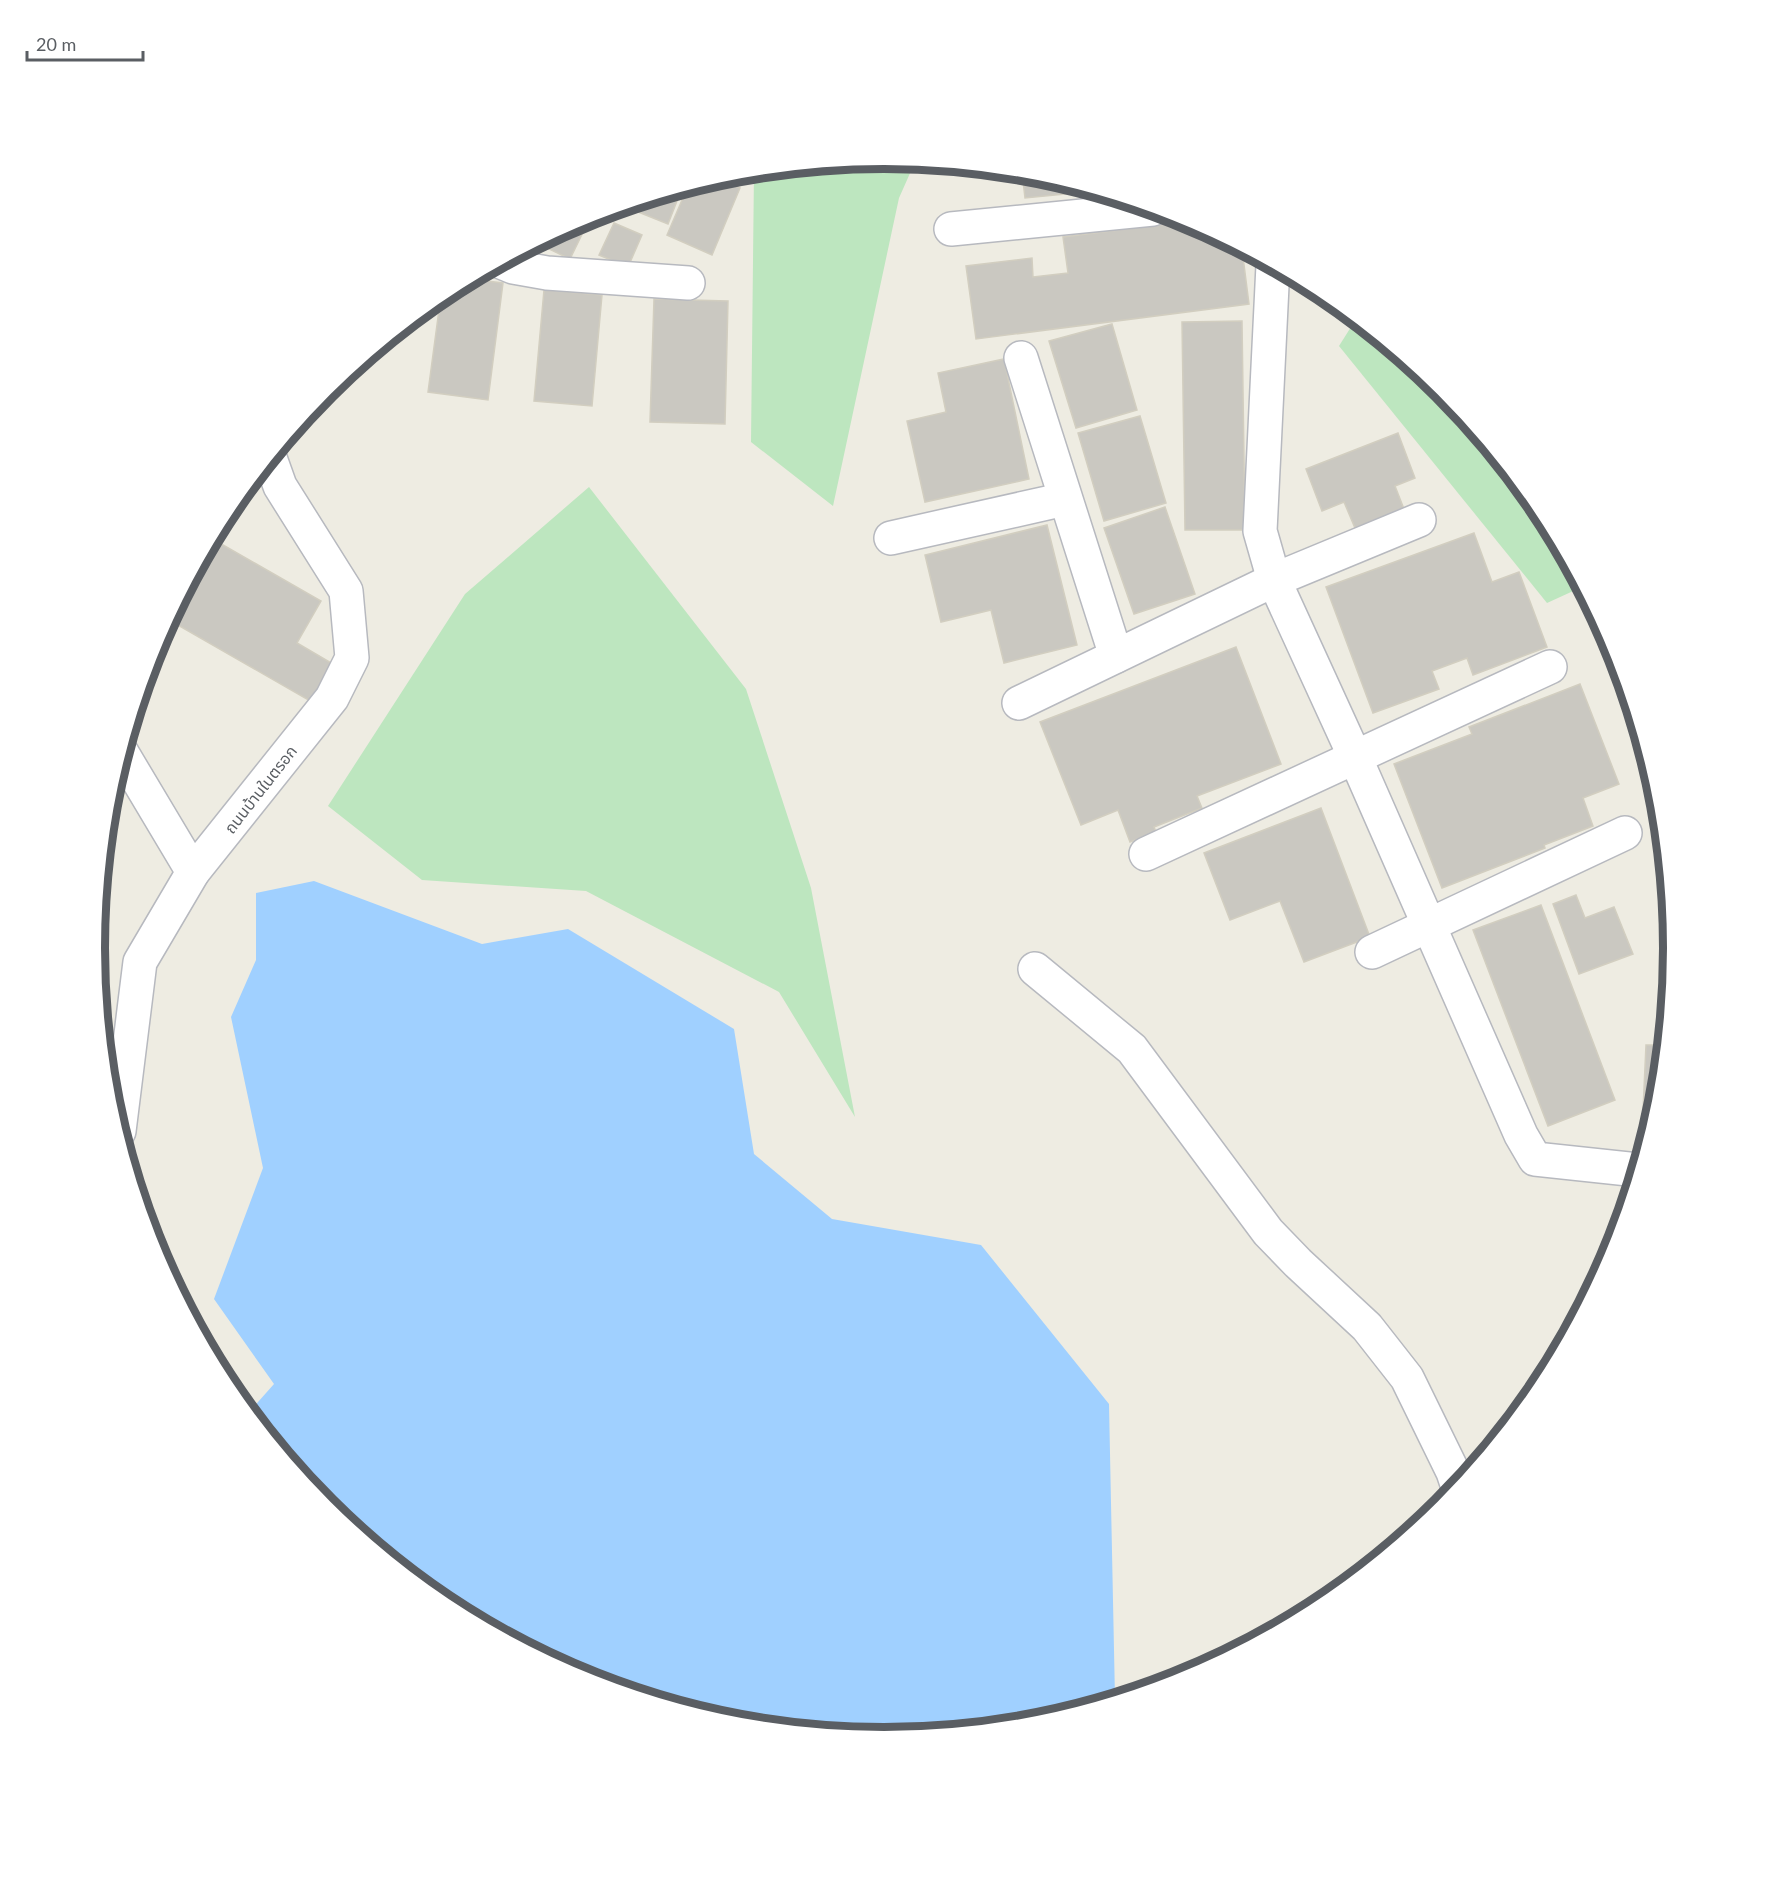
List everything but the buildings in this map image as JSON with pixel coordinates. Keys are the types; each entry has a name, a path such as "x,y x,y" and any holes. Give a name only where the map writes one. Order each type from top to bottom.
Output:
{"street":[{"path":"951,229 1134,210"},
{"path":"509,265 548,273 688,283"},
{"path":"1274,273 1260,531 1274,580 1355,757 1521,1136 1535,1159 1630,1169"},
{"path":"1021,358 1116,656"},
{"name":"ถนนบ้านในตรอก","path":"118,1086 140,962 193,872 332,698 352,658 345,591 280,486 273,466"},
{"path":"891,538 1065,499"},
{"path":"1019,703 1274,580 1419,520"},
{"path":"1146,854 1550,667"},
{"path":"128,763 193,872"},
{"path":"1372,952 1625,833"},
{"path":"1035,969 1132,1049 1268,1232 1367,1327 1407,1378 1455,1478"}],"green space":[{"path":"911,170 899,198 833,506 751,442 754,180 833,171"},
{"path":"1352,326 1398,362 1435,397 1470,434 1532,515 1576,590 1547,603 1339,346"},
{"path":"589,487 746,689 811,888 855,1117 779,992 586,891 422,880 328,806 465,594"}],"water":[{"path":"314,881 482,944 568,929 734,1029 754,1154 832,1219 981,1245 1109,1404 1115,1692 1036,1712 935,1725 884,1727 833,1725 732,1712 634,1686 539,1647 451,1596 370,1534 298,1462 254,1406 274,1384 214,1299 263,1168 231,1017 256,960 256,893"}]}
